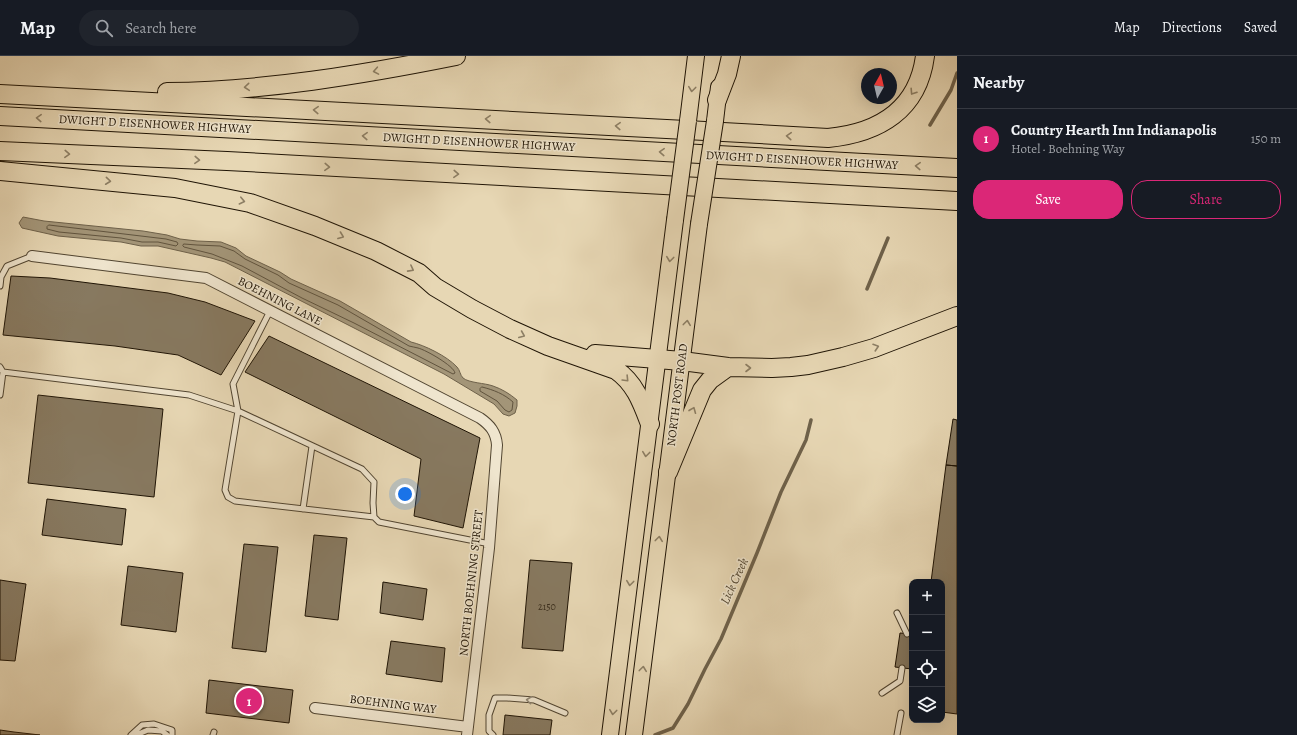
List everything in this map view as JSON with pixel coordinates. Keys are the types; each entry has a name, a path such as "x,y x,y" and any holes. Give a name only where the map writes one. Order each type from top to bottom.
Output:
{"highway":[{"path":"0,93 182,92 233,89 341,77 398,68 456,56"},
{"path":"717,100 727,74 731,56"},
{"path":"0,93 828,138 846,137 868,130 886,122 904,107 916,87 924,65 925,56"},
{"name":"DWIGHT D EISENHOWER HIGHWAY","path":"0,116 957,168"},
{"path":"0,151 243,162 957,201"},
{"path":"0,170 176,188 250,202 315,226 376,251 419,273 435,287 491,320 548,346 566,351 616,370 625,376 634,388 650,424"},
{"path":"566,351 618,357 682,361 728,367 772,368 808,365 874,348 957,316"},
{"path":"668,472 702,390 710,380 728,367"}],"main road":[{"name":"NORTH POST ROAD","path":"610,735 696,56"},
{"name":"NORTH POST ROAD","path":"634,735 699,224 723,56"}],"street":[{"name":"BOEHNING LANE","path":"32,256 206,278 480,418 488,424 494,433"},
{"name":"NORTH BOEHNING STREET","path":"468,731 490,544 497,445 494,433"},
{"name":"BOEHNING WAY","path":"315,708 468,731"}],"lane":[{"path":"0,286 1,277 7,266 32,256"},
{"path":"270,311 233,384 238,411 225,490 228,497 235,501 374,517 379,522 490,544"},
{"path":"0,395 2,369 189,395 238,411 362,469 374,482 374,517"},
{"path":"303,509 312,446"},
{"path":"897,613 907,634"},
{"path":"882,693 900,681 902,668"},
{"path":"493,735 489,731 489,715 495,698 534,700 565,713"},
{"path":"897,735 901,713"},
{"path":"131,735 142,725 154,724 172,730 172,735"},
{"path":"136,735 148,730 162,730 168,735"}],"water":[{"path":"23,217 44,221 143,231 180,239 221,242 236,248 246,256 280,272 291,279 340,301 411,342 429,348 453,363 459,370 462,377 466,380 493,386 506,392 517,400 515,413 509,416 503,414 494,404 444,374 225,262 158,246 141,246 121,242 58,236 22,228 19,223"}],"building":[{"path":"11,276 50,278 168,293 205,302 255,321 221,375 178,355 115,346 3,335"},
{"path":"269,336 480,438 463,528 414,516 421,459 245,372"},
{"path":"38,395 163,409 154,497 28,483"},
{"path":"953,419 957,420 957,466 946,465"},
{"path":"946,465 957,466 957,714 945,712 945,579 931,579"},
{"path":"47,499 126,509 122,545 42,535"},
{"path":"314,535 347,538 338,620 305,616"},
{"path":"244,544 278,547 266,652 232,648"},
{"path":"530,560 572,563 563,651 522,648"},
{"path":"128,566 183,573 176,632 121,625"},
{"path":"0,580 26,584 15,661 0,660"},
{"path":"383,582 427,589 423,620 380,613"},
{"path":"900,633 909,634 909,669 895,667"},
{"path":"391,641 445,648 442,682 386,674"},
{"path":"209,680 293,690 289,723 206,713"},
{"path":"505,715 552,720 550,735 503,735"},
{"path":"0,730 14,732 40,735 0,735"}],"waterway":[{"name":"Lick Creek","path":"930,125 951,90 957,73"},
{"name":"Lick Creek","path":"867,289 888,238"},
{"name":"Lick Creek","path":"655,735 673,728 688,704 721,639 781,492 806,440 811,420"}],"place":[{"name":"Country Hearth Inn Indianapolis","path":"249,701"}]}
